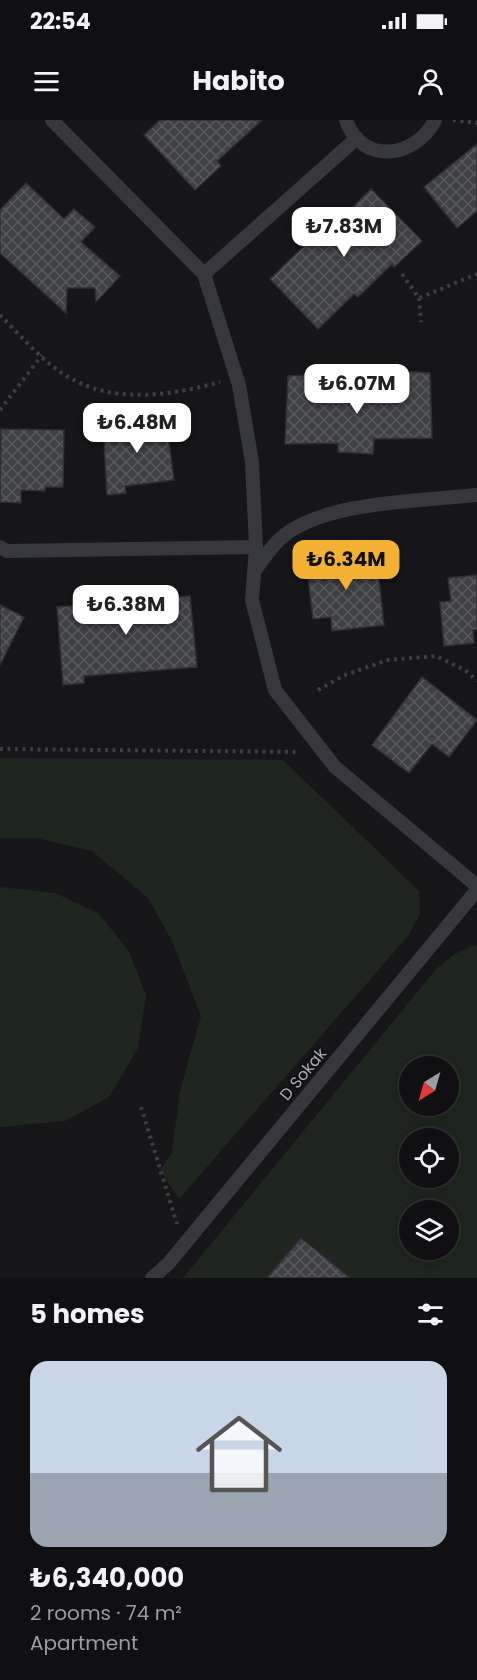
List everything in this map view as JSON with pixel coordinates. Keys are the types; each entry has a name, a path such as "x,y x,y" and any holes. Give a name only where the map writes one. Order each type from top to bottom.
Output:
{"lane":[{"path":"52,120 204,274 237,377 252,462 256,547 252,600 275,690 335,767 477,888"},
{"path":"346,120 357,138 379,150 403,150 418,143 435,120"},
{"path":"204,274 357,138"},
{"path":"254,572 279,539 302,525 347,509 477,495"},
{"path":"0,547 7,551 256,547"},
{"name":"D Sokak","path":"152,1278 183,1245 477,888"}],"path":[{"path":"444,120 477,123"},
{"path":"402,274 419,298 421,322"},
{"path":"419,298 477,274"},
{"path":"0,315 71,379 101,391 141,396 193,389 237,377"},
{"path":"0,410 42,355"},
{"path":"318,690 345,675 388,660 436,656 465,670 477,681"},
{"path":"0,749 324,753"},
{"path":"141,1107 183,1245"}],"shaded area":[{"path":"0,758 283,760 419,891 420,914 408,936 179,1199 160,1170 172,1152 180,1091 201,1016 172,941 148,898 92,851 36,838 0,838"},
{"path":"0,887 55,893 98,913 129,951 146,995 138,1048 109,1097 65,1121 0,1127"},
{"path":"477,946 477,1278 350,1278 302,1238 267,1278 183,1278 437,968 455,954"}],"building":[{"path":"160,120 262,120 217,161 221,166 195,190 144,135"},
{"path":"477,144 477,211 457,228 424,187"},
{"path":"26,183 64,219 74,209 95,227 81,242 120,276 96,302 95,288 67,288 66,313 0,253 0,210"},
{"path":"371,189 422,241 394,267 392,264 358,297 354,294 318,329 270,279 307,243 300,237 323,215 334,226"},
{"path":"400,371 430,373 432,438 374,439 373,454 338,452 338,443 285,444 288,376 322,374 322,401 396,401"},
{"path":"166,419 174,480 125,486 126,493 107,495 103,424"},
{"path":"1,429 64,430 63,487 45,487 45,491 21,490 21,503 0,502"},
{"path":"376,553 384,625 332,631 331,617 313,619 306,561"},
{"path":"477,575 477,630 473,630 474,643 444,646 440,602 451,601 448,578"},
{"path":"137,586 139,600 190,596 197,667 84,676 84,683 63,685 57,607 108,603 107,589"},
{"path":"0,605 24,617 0,665"},
{"path":"422,677 477,720 449,757 432,744 409,773 372,745"},
{"path":"301,1238 350,1278 267,1278"}]}
